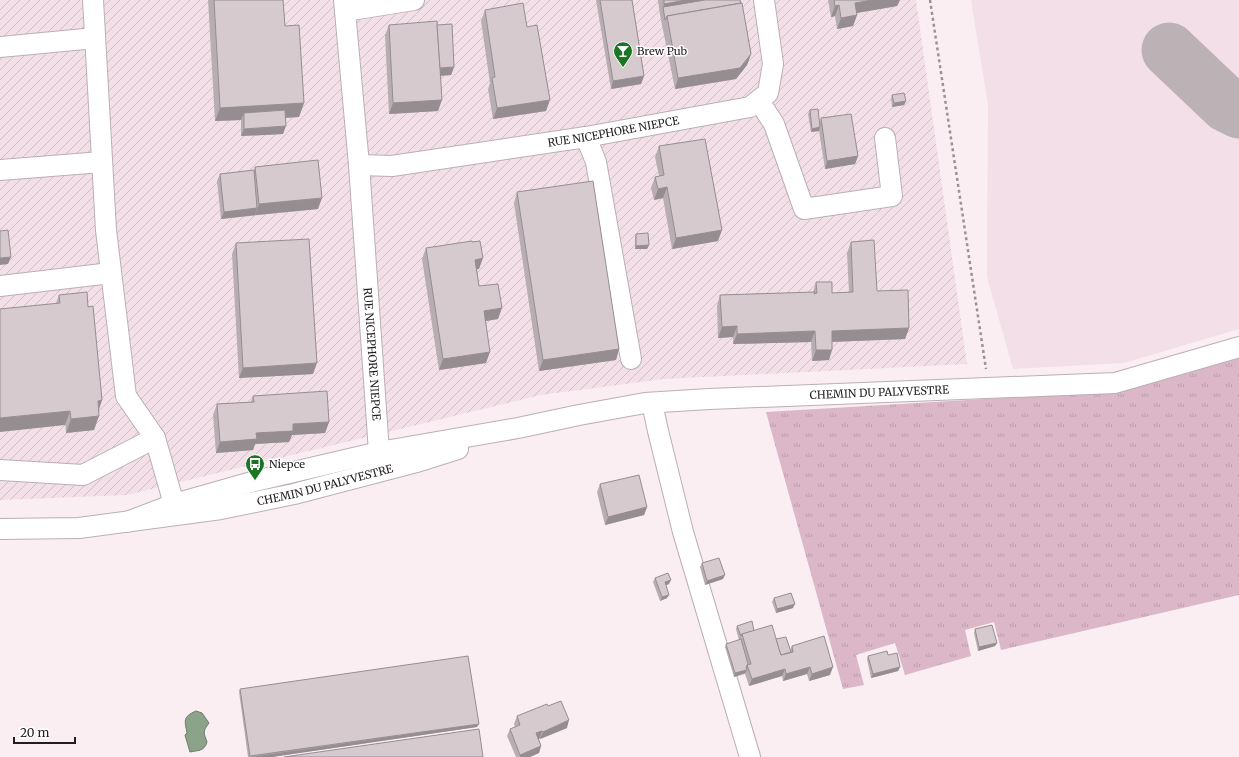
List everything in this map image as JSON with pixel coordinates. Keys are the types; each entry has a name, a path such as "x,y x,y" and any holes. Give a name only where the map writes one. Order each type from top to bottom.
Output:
{"street":[{"path":"93,0 106,230 126,396 155,438 174,504"},
{"path":"345,6 414,0"},
{"path":"764,0 773,64 768,93 759,101 774,124 804,209 892,196 885,138"},
{"name":"RUE NICEPHORE NIEPCE","path":"345,6 359,165 381,462"},
{"path":"0,47 95,38"},
{"name":"RUE NICEPHORE NIEPCE","path":"359,165 392,166 586,137 750,107 759,101"},
{"path":"586,137 596,162 631,359"},
{"path":"0,170 102,162"},
{"path":"0,286 111,272"},
{"name":"CHEMIN DU PALYVESTRE","path":"127,522 174,504 255,482 381,462 518,428 579,415 652,403 1115,383 1239,347"},
{"path":"652,403 683,532 750,757"},
{"path":"0,470 82,475 155,438"},
{"name":"CHEMIN DU PALYVESTRE","path":"0,529 79,528 221,509 294,494 381,462"}],"path":[{"path":"930,0 988,388"}],"shaded area":[{"path":"0,0 916,0 967,364 664,379 541,395 127,495 0,500"},
{"path":"971,0 1239,0 1239,329 1124,363 1013,369 987,277 988,105"},
{"path":"196,711 202,713 209,723 204,732 207,742 204,748 198,751 190,752 185,735 187,733 186,717"}],"green space":[{"path":"1239,357 1239,595 1001,650 994,622 965,630 971,656 905,675 895,643 856,655 864,685 843,689 766,412 1116,391"}],"building":[{"path":"214,0 283,0 285,26 299,25 304,103 220,108"},
{"path":"600,0 632,0 644,76 613,81"},
{"path":"664,0 686,0 664,4"},
{"path":"705,0 740,0 741,3 667,16 665,20 663,7"},
{"path":"834,0 873,0 855,3 857,15 841,18 839,5 835,6"},
{"path":"523,3 527,27 537,25 550,100 497,108 492,78 495,77 485,10"},
{"path":"742,3 751,54 740,68 678,78 667,16"},
{"path":"437,21 442,100 393,103 389,25"},
{"path":"452,24 454,67 440,68 437,25"},
{"path":"904,93 906,101 894,103 892,95"},
{"path":"818,109 820,127 812,129 810,110"},
{"path":"285,110 286,126 244,129 244,113"},
{"path":"851,114 858,156 827,161 821,118"},
{"path":"705,139 722,230 676,238 667,187 658,189 655,177 664,175 659,146"},
{"path":"318,160 322,198 259,204 255,167"},
{"path":"254,170 257,208 224,212 220,174"},
{"path":"593,181 619,349 543,360 517,192"},
{"path":"8,230 11,257 0,258 0,231"},
{"path":"648,233 649,245 636,246 636,234"},
{"path":"309,239 317,363 243,368 236,243"},
{"path":"874,240 877,291 908,290 909,328 832,331 832,350 816,350 815,331 737,334 737,326 722,327 720,295 815,292 814,294 817,293 816,282 832,282 832,293 853,292 851,242"},
{"path":"480,241 483,258 475,260 479,286 498,284 502,308 484,311 490,352 443,359 426,248"},
{"path":"87,292 88,307 93,306 102,400 98,401 99,416 71,419 70,411 0,418 0,309 60,303 59,295"},
{"path":"327,391 329,422 293,424 293,431 256,433 257,439 220,442 217,404 254,402 253,396"},
{"path":"639,475 647,507 608,517 600,484"},
{"path":"719,558 725,575 707,581 702,563"},
{"path":"668,573 671,580 665,582 669,595 662,597 655,578"},
{"path":"791,593 795,604 777,609 774,598"},
{"path":"752,621 754,631 742,634 741,636 737,626"},
{"path":"772,625 781,655 793,652 792,646 824,636 833,667 812,674 810,667 786,674 785,669 752,679 747,665 751,664 742,634"},
{"path":"992,625 997,643 979,647 975,629"},
{"path":"786,637 791,652 781,655 776,639"},
{"path":"741,639 748,664 746,668 747,670 735,673 726,644"},
{"path":"887,651 888,655 897,653 900,667 873,674 868,656"},
{"path":"468,656 479,724 250,756 240,689"},
{"path":"561,701 569,720 543,732 536,733 541,746 520,755 510,729 520,725 517,716 547,704 548,706"},
{"path":"479,729 483,757 284,757"}],"taxiway":[{"path":"1169,50 1227,105 1239,111"}],"place":[{"name":"Brew Pub","path":"623,68"},
{"name":"Niepce","path":"255,481"}]}
